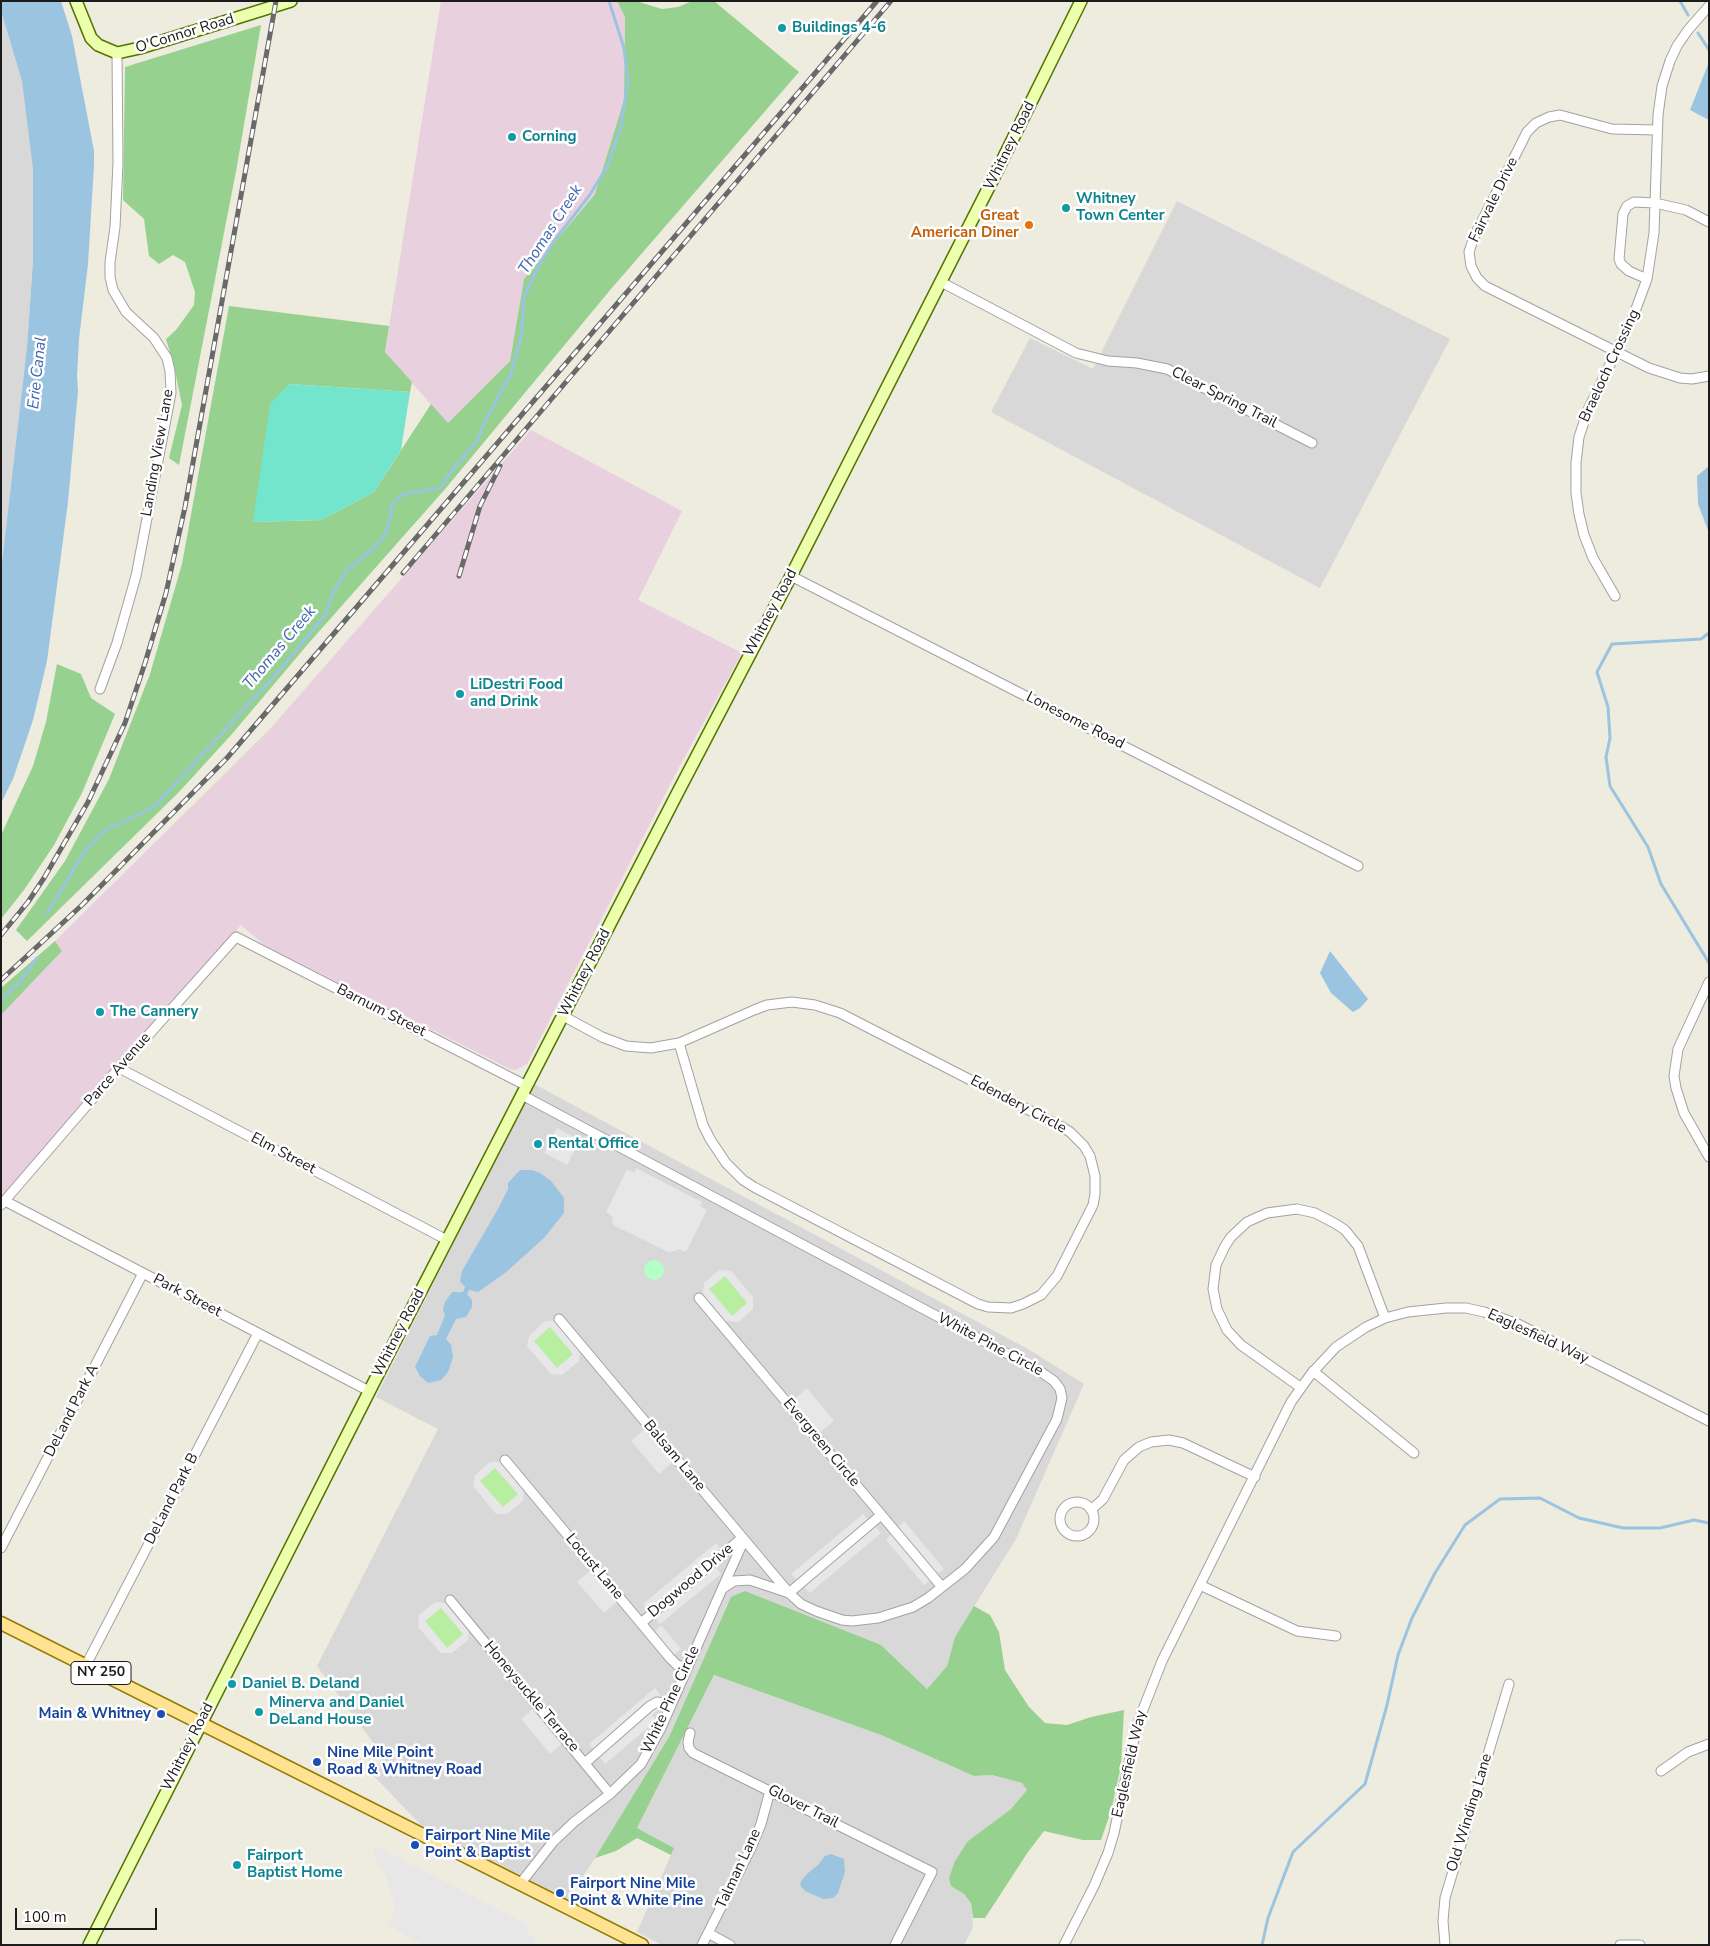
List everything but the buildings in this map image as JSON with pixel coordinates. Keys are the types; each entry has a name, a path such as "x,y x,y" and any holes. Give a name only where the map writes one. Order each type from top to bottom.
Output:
{"main road":[{"name":"O'Connor Road","path":"76,1 91,38 98,45 117,53 140,48 291,1"},
{"name":"Whitney Road","path":"89,1945 369,1391 791,576 941,282 1081,1"},
{"name":"NY 250","path":"1,1623 642,1945"}],"street":[{"name":"Braeloch Crossing","path":"1615,596 1593,558 1584,535 1576,493 1576,463 1583,424 1595,393 1633,317 1647,279 1652,256 1659,99 1670,60 1688,30 1709,6"},
{"name":"Landing View Lane","path":"100,689 117,643 136,576 171,394 170,371 167,358 154,338 126,312 113,290 110,277 118,163 117,53"},
{"name":"Fairvale Drive","path":"1657,130 1612,129 1560,115 1549,117 1536,123 1527,132 1471,244 1469,252 1471,266 1480,282 1616,352 1666,375 1692,379 1709,376"},
{"path":"1647,279 1629,271 1621,264 1619,259 1623,214 1627,206 1634,202 1655,203 1686,210 1709,222"},
{"name":"Clear Spring Trail","path":"941,282 1076,353 1108,361 1167,368 1312,443"},
{"name":"Lonesome Road","path":"791,576 1358,866"},
{"name":"Parce Avenue","path":"3,1203 119,1068 236,937"},
{"name":"Barnum Street","path":"236,937 524,1090"},
{"path":"1709,982 1683,1035 1678,1050 1674,1076 1684,1113 1709,1157"},
{"name":"Edendery Circle","path":"563,1016 596,1034 626,1046 651,1048 680,1043 767,1005 792,1002 827,1008 1070,1132 1084,1146 1094,1167 1096,1184 1093,1205 1057,1276 1041,1295 1011,1308 994,1308 978,1304 743,1180 726,1163 703,1125 680,1043"},
{"name":"Elm Street","path":"119,1068 447,1240"},
{"name":"White Pine Circle","path":"524,1090 1021,1361 1054,1381 1060,1389 1062,1398 1060,1412 1006,1518 982,1553 942,1587 913,1607 896,1614 852,1621 833,1618 801,1604 789,1593 750,1580 734,1581 722,1589"},
{"name":"Park Street","path":"3,1203 144,1273 369,1391"},
{"path":"1300,1387 1241,1345 1227,1330 1217,1309 1214,1290 1216,1265 1225,1246 1247,1222 1272,1211 1297,1209 1315,1213 1336,1224 1358,1246 1385,1318"},
{"name":"DeLand Park A","path":"1,1548 144,1273"},
{"name":"Evergreen Circle","path":"699,1298 942,1587"},
{"name":"Eaglesfield Way","path":"1064,1945 1094,1886 1108,1852 1114,1833 1134,1740 1149,1690 1162,1661 1300,1387 1336,1347 1350,1336 1385,1318 1427,1309 1466,1308 1518,1324 1709,1421"},
{"name":"Balsam Lane","path":"559,1319 789,1593"},
{"name":"DeLand Park B","path":"86,1666 258,1333"},
{"path":"1313,1371 1414,1453"},
{"path":"1091,1510 1103,1499 1116,1471 1124,1460 1140,1447 1151,1442 1169,1440 1183,1443 1254,1477"},
{"name":"Locust Lane","path":"504,1460 670,1658 677,1665 688,1668"},
{"path":"789,1593 881,1514"},
{"name":"White Pine Circle","path":"520,1884 553,1842 574,1822 610,1794 641,1764 651,1748 671,1706 743,1539"},
{"name":"Dogwood Drive","path":"641,1623 743,1539"},
{"path":"1200,1585 1296,1631 1336,1636"},
{"name":"Honeysuckle Terrace","path":"450,1600 610,1794"},
{"name":"Old Winding Lane","path":"1445,1945 1443,1921 1445,1898 1509,1684"},
{"path":"586,1763 650,1706 657,1702 671,1706"},
{"name":"Glover Trail","path":"690,1733 688,1742 689,1748 693,1753 932,1872 895,1945"},
{"path":"1661,1771 1688,1752 1709,1744"},
{"name":"Talman Lane","path":"702,1945 751,1848 761,1824 770,1791"},
{"path":"708,1933 730,1945"},
{"path":"1620,1945 1640,1945"}],"shaded area":[{"path":"441,1 617,1 625,17 624,100 595,194 524,279 510,361 448,424 385,352"},
{"path":"1,11 22,81 33,169 33,261 27,347 1,571"},
{"path":"1177,201 1450,339 1320,588 991,412 1030,338 1093,369"},
{"path":"289,384 410,392 401,450 374,492 321,520 253,522 270,404"},
{"path":"531,430 682,511 638,600 742,653 677,771 527,1064 516,1070 510,1069 264,945 241,925 1,1197 1,1015 62,951 55,941 270,729"},
{"path":"534,1084 1028,1349 1084,1384 1016,1539 955,1637 947,1666 927,1689 881,1645 731,1597 669,1737 612,1832 568,1899 421,1825 373,1775 383,1756 317,1666 438,1429 376,1397"},
{"path":"557,1128 580,1140 567,1165 544,1153"},
{"path":"636,1168 702,1202 700,1206 707,1210 686,1252 679,1249 668,1252 613,1225 612,1216 606,1212 627,1169 634,1173"},
{"path":"719,1270 731,1271 753,1297 753,1309 738,1322 726,1321 703,1294 704,1283","holes":["725,1276 747,1303 732,1316 709,1289"]},
{"path":"545,1321 556,1321 580,1349 579,1361 562,1375 551,1374 527,1346 529,1336","holes":["550,1327 573,1354 557,1368 534,1341"]},
{"path":"807,1388 834,1421 818,1434 791,1402"},
{"path":"646,1428 674,1461 659,1474 631,1441"},
{"path":"490,1462 502,1462 524,1488 523,1501 507,1514 496,1514 473,1486 475,1475","holes":["495,1468 518,1494 503,1507 480,1481"]},
{"path":"863,1514 881,1533 810,1593 791,1574"},
{"path":"904,1521 944,1569 924,1585 886,1540"},
{"path":"716,1543 721,1550 724,1560 716,1568 721,1574 660,1624 643,1604"},
{"path":"592,1569 618,1601 604,1613 577,1582"},
{"path":"435,1602 447,1603 469,1629 468,1640 452,1653 441,1653 418,1627 419,1615","holes":["441,1608 463,1634 447,1648 425,1621"]},
{"path":"661,1625 681,1649 674,1655 655,1631"},
{"path":"714,1675 881,1735 974,1776 992,1775 1022,1783 1027,1790 1011,1809 968,1841 951,1886 964,1894 971,1903 973,1927 964,1945 662,1945 637,1932 674,1848 637,1828"},
{"path":"655,1688 660,1694 659,1709 652,1715 656,1721 605,1764 589,1744"},
{"path":"535,1707 564,1742 550,1754 521,1719"},
{"path":"376,1846 530,1926 527,1933 535,1938 531,1945 424,1945 387,1925 396,1908 386,1876 372,1853"}],"green space":[{"path":"617,1 636,1 662,9 678,7 692,1 714,1 799,72 611,289 446,488 308,644 232,734 179,792 27,941 16,930 65,861 109,779 150,674 182,564 229,306 389,326 385,352 412,382 410,392 289,384 253,522 321,520 374,492 431,404 448,423 510,361 524,279 595,194 624,100 625,17"},
{"path":"261,25 237,166 179,465 169,458 182,405 166,339 176,330 194,305 195,292 185,262 173,255 159,264 149,256 144,219 123,200 125,67"},
{"path":"57,664 81,674 91,698 115,714 82,793 54,845 24,890 1,919 1,835 33,766 46,722"},
{"path":"55,941 62,951 1,1015 1,988"},
{"path":"654,1260 661,1263 664,1270 661,1277 654,1280 647,1277 644,1270 647,1263"},
{"path":"725,1276 747,1303 732,1316 709,1289"},
{"path":"550,1327 574,1354 557,1369 534,1341"},
{"path":"495,1468 518,1495 503,1507 480,1481"},
{"path":"745,1591 881,1645 927,1689 947,1666 955,1637 974,1606 990,1615 999,1632 1005,1670 1029,1707 1045,1723 1067,1725 1091,1717 1124,1710 1121,1766 1111,1811 1101,1840 1083,1840 1044,1831 985,1918 973,1918 971,1903 964,1894 951,1886 949,1878 955,1861 968,1841 1011,1809 1027,1790 1022,1783 992,1775 974,1776 881,1735 714,1675 637,1828 674,1848 671,1855 637,1838 616,1851 595,1858 669,1737 731,1597"},
{"path":"441,1608 463,1634 447,1648 425,1621"}],"water":[{"name":"Erie Canal","path":"1,1 61,1 72,36 94,151 94,165 88,264 79,339 78,391 68,502 47,661 33,720 13,779 1,803 1,571 27,347 33,261 33,169 22,81 1,11"},
{"path":"1709,62 1709,120 1690,110"},
{"path":"1709,466 1709,533 1698,504 1697,476"},
{"path":"1330,951 1368,999 1360,1008 1353,1012 1331,993 1320,973"},
{"path":"520,1170 532,1170 551,1181 564,1198 564,1213 544,1238 505,1273 478,1292 469,1290 467,1294 472,1300 472,1307 466,1317 456,1319 446,1339 451,1345 453,1357 448,1372 441,1380 428,1383 420,1376 415,1367 430,1336 437,1335 445,1315 443,1310 445,1302 452,1292 463,1292 465,1287 460,1281 462,1271 498,1209 508,1189 508,1183"},
{"path":"831,1854 844,1859 845,1872 838,1893 833,1898 823,1899 805,1891 800,1885 807,1874 825,1856"}],"waterway":[{"name":"Thomas Creek","path":"47,913 85,851 105,830 154,807 277,673 326,614 331,597 346,571 374,548 384,536 390,520 392,504 403,494 440,488 478,439 487,417 511,374 522,333 524,297 539,265 554,241 589,196 607,167 621,126 628,81 624,48 609,1"},
{"path":"1680,1 1688,15"},
{"path":"1698,33 1709,50"},
{"path":"1709,633 1701,639 1612,644 1597,672 1608,707 1610,738 1606,757 1610,786 1648,847 1661,884 1709,963"},
{"name":"Thomas Creek","path":"1,999 19,983 37,958"},
{"path":"1262,1945 1268,1918 1293,1852 1365,1784 1387,1705 1398,1655 1412,1618 1435,1573 1465,1525 1500,1499 1540,1498 1579,1518 1623,1528 1660,1528 1694,1520 1709,1523"}],"railway":[{"path":"1,935 28,902 44,878 88,802 125,723 166,593 185,507 276,1"},
{"path":"1,980 82,905 227,758 877,1"},
{"path":"403,573 891,1"},
{"path":"459,576 480,506 500,466"}],"place":[{"name":"Buildings 4-6","path":"782,28"},
{"name":"Corning","path":"512,137"},
{"name":"Whitney Town Center","path":"1066,208"},
{"name":"Great American Diner","path":"1029,225"},
{"name":"LiDestri Food and Drink","path":"460,694"},
{"name":"The Cannery","path":"100,1012"},
{"name":"Rental Office","path":"538,1144"},
{"name":"Daniel B. Deland","path":"232,1684"},
{"name":"Minerva and Daniel DeLand House","path":"259,1712"},
{"name":"Main & Whitney","path":"161,1714"},
{"name":"Nine Mile Point Road & Whitney Road","path":"317,1762"},
{"name":"Fairport Nine Mile Point & Baptist","path":"415,1845"},
{"name":"Fairport Baptist Home","path":"237,1865"},
{"name":"Fairport Nine Mile Point & White Pine","path":"560,1893"}]}
